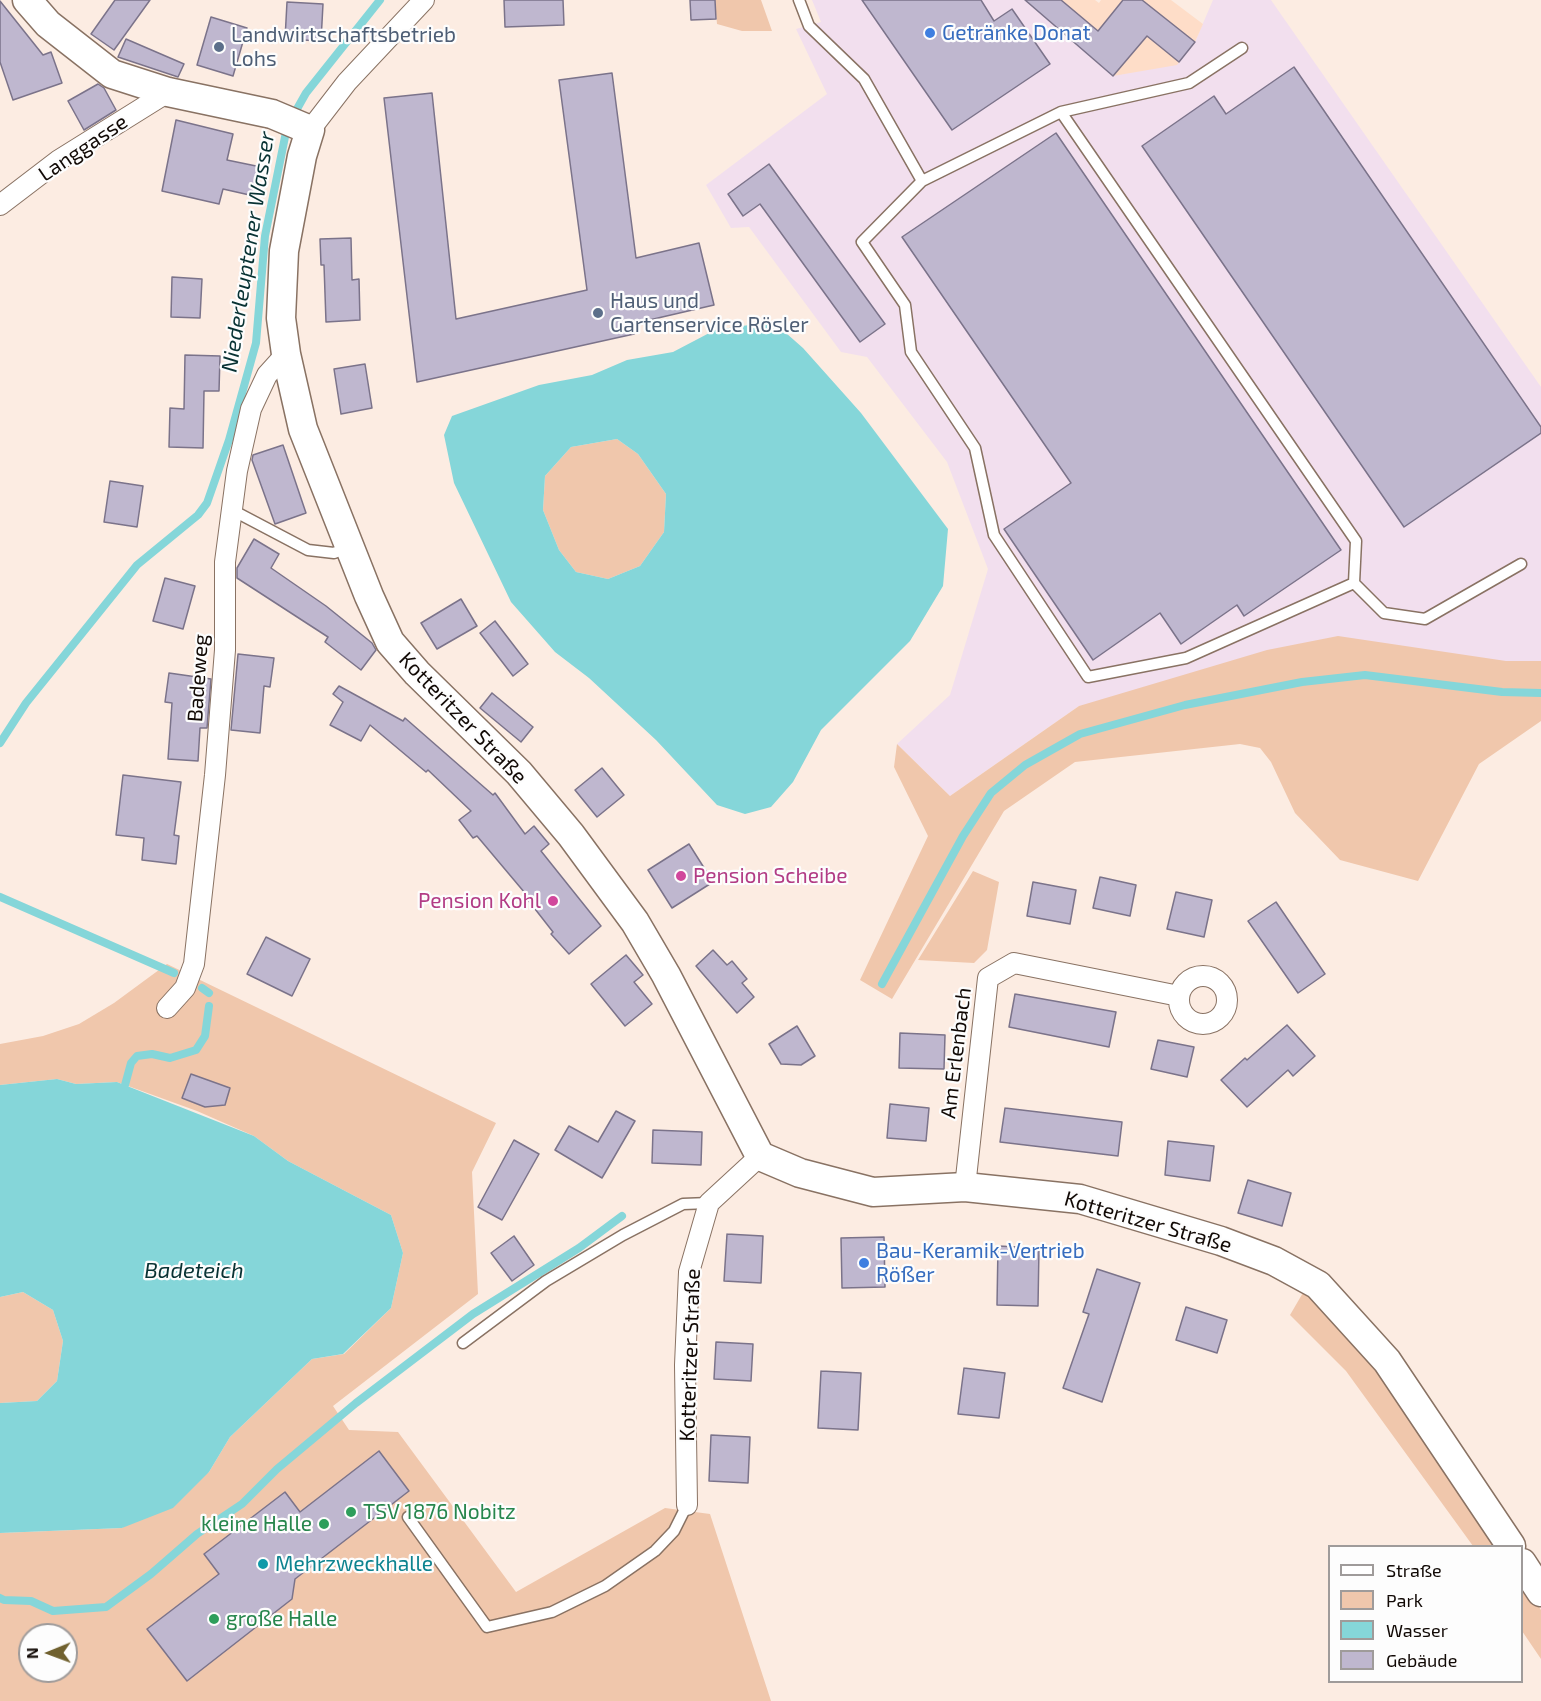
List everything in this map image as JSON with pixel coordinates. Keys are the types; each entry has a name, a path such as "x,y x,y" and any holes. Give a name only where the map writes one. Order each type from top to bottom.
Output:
{"street":[{"name":"Langgasse","path":"27,0 48,24 112,74 168,92 297,124"},
{"path":"297,124 347,82 424,0"},
{"name":"Langgasse","path":"0,205 59,160 168,92"},
{"name":"Kotteritzer Straße","path":"297,124 302,156 284,251 281,318 285,354 303,429 349,547 390,642 417,674 519,773 571,835 635,922 666,975 760,1156 800,1173 873,1192 964,1187 1080,1199 1221,1241 1274,1261 1318,1285 1387,1361 1510,1545"},
{"name":"Badeweg","path":"167,1008 185,988 194,964 215,775 225,650 225,562 237,471 251,409 267,375 285,354"},
{"name":"Am Erlenbach","path":"964,1187 988,978 1014,963 1179,996"},
{"path":"709,1203 760,1156"},
{"name":"Kotteritzer Straße","path":"687,1505 685,1365 689,1272 709,1203"},
{"path":"1523,1566 1541,1592"}],"lane":[{"path":"799,0 809,26 864,79 922,181"},
{"path":"1242,48 1189,83 1061,112 922,181 862,242 905,305 911,352 975,448 994,535 1088,677 1186,658 1354,583"},
{"path":"1061,112 1356,541 1354,583 1384,613 1425,619 1521,564"},
{"path":"232,510 308,550 334,553 349,547"},
{"path":"463,1343 546,1281 623,1235 683,1204 709,1203"},
{"path":"408,1518 488,1628 552,1612 605,1586 655,1551 674,1531 687,1505"}],"shaded area":[{"name":"Getränke Donat","path":"812,0 1025,0 1113,76 1195,42 1213,0 1271,0 1541,387 1541,661 1506,661 1079,706 950,796 897,744 950,695 988,569 947,462 867,357 841,352 749,227 731,228 706,185 827,94 796,29 821,22"},
{"path":"1046,0 1095,0 1099,3 1101,0 1171,0 1203,24 1195,42 1177,65 1113,76"}],"green space":[{"path":"715,0 761,0 772,31 742,31 717,24"},
{"path":"617,439 638,454 666,494 664,532 640,566 608,579 576,572 559,550 543,510 545,476 571,447"},
{"path":"1338,636 1506,661 1541,661 1541,721 1479,764 1418,881 1340,860 1295,813 1271,762 1260,748 1240,744 1075,762 1004,811 892,999 860,980 928,836 894,767 897,744 950,796 1079,706 1267,650"},
{"path":"973,871 999,882 987,950 974,963 918,960"},
{"path":"167,964 496,1123 472,1172 478,1294 333,1406 349,1430 398,1432 516,1592 665,1508 710,1514 771,1701 0,1701 0,1533 122,1528 209,1472 230,1437 312,1359 344,1354 391,1308 403,1253 391,1215 288,1161 254,1136 197,1111 117,1082 76,1084 57,1079 0,1085 0,1044 43,1036 79,1024 114,1003"},
{"path":"1304,1291 1369,1356 1497,1545 1472,1545 1346,1371 1290,1315"},
{"path":"23,1292 53,1310 63,1341 57,1381 37,1401 0,1403 0,1297"},
{"path":"1523,1583 1541,1610 1541,1659 1523,1632"}],"water":[{"path":"756,324 778,326 803,348 861,413 948,529 943,586 910,641 821,730 793,782 771,807 745,814 717,805 656,740 589,678 555,652 511,602 454,483 444,435 452,416 539,385 592,375 627,360 673,352 715,330","holes":["617,439 638,454 666,494 664,532 640,566 608,579 576,572 559,550 543,510 545,476 571,447"]},
{"name":"Badeteich","path":"57,1079 76,1084 117,1082 254,1136 288,1161 391,1215 403,1253 391,1308 343,1354 312,1359 230,1437 209,1472 173,1508 122,1528 0,1533 0,1403 37,1401 57,1381 63,1341 53,1310 23,1292 0,1297 0,1085"}],"building":[{"path":"115,0 150,0 114,50 91,34"},
{"path":"504,0 563,0 564,25 505,27"},
{"path":"690,0 715,0 716,19 691,20"},
{"path":"862,0 981,0 994,21 1012,9 1050,64 952,130"},
{"path":"1025,0 1061,0 1098,31 1123,0 1142,0 1195,42 1179,62 1147,36 1113,76"},
{"path":"0,1 43,55 51,52 62,83 13,100 0,62"},
{"path":"287,2 323,4 321,41 285,39"},
{"path":"211,17 247,28 233,76 197,65"},
{"path":"126,39 184,64 178,77 118,57"},
{"path":"1294,67 1541,427 1541,433 1404,527 1142,146 1214,96 1226,114"},
{"path":"612,73 636,258 699,243 714,305 632,324 634,334 417,382 384,98 432,93 456,319 587,290 559,80"},
{"path":"98,84 104,88 116,110 84,130 68,101"},
{"path":"176,120 233,134 227,160 261,167 254,196 223,189 219,204 162,191"},
{"path":"1056,133 1341,550 1244,616 1237,605 1181,644 1160,613 1093,660 1004,529 1071,483 902,237"},
{"path":"769,164 885,324 860,342 760,204 743,216 728,194"},
{"path":"351,238 352,280 359,279 360,320 326,322 324,265 321,265 320,239"},
{"path":"172,277 202,279 200,318 171,317"},
{"path":"185,355 220,356 219,391 204,391 203,448 169,447 170,408 184,409"},
{"path":"365,364 372,408 341,414 334,369"},
{"path":"283,445 306,513 275,524 252,460 253,455"},
{"path":"110,481 143,486 137,527 104,522"},
{"path":"254,539 279,554 271,568 326,606 372,643 376,650 361,670 325,642 328,637 237,578 237,568"},
{"path":"165,578 195,586 183,629 153,621"},
{"path":"461,599 477,626 437,649 421,623"},
{"path":"495,621 528,664 513,676 480,633"},
{"path":"238,654 274,658 270,687 264,686 260,733 231,730"},
{"path":"169,673 211,679 207,728 200,728 198,761 168,759 172,703 165,702"},
{"path":"339,686 403,721 405,718 493,795 495,793 525,834 534,826 549,844 541,851 601,926 569,954 551,934 553,932 528,900 530,899 477,836 473,838 459,820 471,811 428,770 426,772 370,725 361,741 330,725 343,702 333,694"},
{"path":"492,693 533,727 521,742 480,708"},
{"path":"602,768 624,795 597,817 575,790"},
{"path":"123,775 181,782 174,835 179,836 176,864 142,860 144,838 116,835"},
{"path":"689,844 713,882 672,908 648,870"},
{"path":"1100,877 1136,885 1130,916 1093,908"},
{"path":"1033,882 1076,890 1070,924 1027,916"},
{"path":"1176,892 1212,900 1204,937 1167,929"},
{"path":"1276,902 1325,974 1298,993 1248,921"},
{"path":"266,937 310,959 292,996 247,974"},
{"path":"713,950 727,965 732,961 747,979 742,983 754,997 737,1013 696,966"},
{"path":"626,955 643,975 634,982 652,1004 625,1026 591,984"},
{"path":"1015,994 1116,1012 1109,1047 1009,1027"},
{"path":"1287,1025 1315,1056 1293,1076 1288,1070 1247,1107 1221,1080"},
{"path":"797,1026 815,1056 801,1065 781,1064 769,1044"},
{"path":"900,1033 945,1035 944,1069 899,1068"},
{"path":"1158,1040 1194,1047 1187,1077 1151,1069"},
{"path":"191,1074 230,1088 225,1105 205,1107 182,1098"},
{"path":"890,1104 929,1108 926,1141 887,1138"},
{"path":"1005,1108 1122,1122 1118,1156 1000,1142"},
{"path":"616,1111 635,1121 602,1178 555,1150 569,1126 598,1142"},
{"path":"653,1130 702,1132 701,1165 652,1163"},
{"path":"514,1140 539,1154 502,1220 478,1207"},
{"path":"1168,1141 1214,1146 1210,1181 1165,1175"},
{"path":"1248,1180 1291,1193 1282,1226 1238,1213"},
{"path":"727,1234 763,1236 761,1283 724,1281"},
{"path":"514,1236 534,1265 512,1281 491,1253"},
{"path":"884,1237 885,1287 842,1288 841,1238"},
{"path":"998,1246 1039,1248 1038,1306 997,1305"},
{"path":"1097,1269 1140,1283 1102,1402 1063,1388 1089,1314 1083,1312"},
{"path":"1186,1307 1227,1320 1217,1353 1176,1340"},
{"path":"716,1342 753,1344 751,1381 714,1379"},
{"path":"964,1368 1005,1373 999,1418 958,1414"},
{"path":"821,1371 861,1373 858,1430 818,1428"},
{"path":"711,1435 750,1437 748,1483 709,1481"},
{"name":"Mehrzweckhalle","path":"379,1451 409,1491 295,1579 292,1599 187,1681 147,1629 219,1574 204,1554 285,1492 300,1512"}],"waterway":[{"name":"Niederleuptener Wasser","path":"293,116 306,93 380,0"},
{"name":"Niederleuptener Wasser","path":"0,743 26,703 137,565 198,515 207,503 229,440 256,343 265,236 287,127"},
{"path":"882,984 963,836 991,793 1025,765 1080,734 1185,705 1302,682 1365,675 1502,692 1541,693"},
{"path":"0,897 174,973"},
{"path":"202,988 209,993"},
{"path":"125,1085 131,1063 137,1056 152,1054 170,1058 196,1050 205,1036 209,1006"},
{"path":"0,1598 31,1601 53,1611 106,1607 151,1574 197,1534 242,1504 277,1469 356,1403 473,1314 579,1248 622,1216"}],"place":[{"name":"Getränke Donat","path":"930,33"},
{"name":"Landwirtschaftsbetrieb Lohs","path":"219,47"},
{"name":"Haus und Gartenservice Rösler","path":"598,313"},
{"name":"Pension Scheibe","path":"681,876"},
{"name":"Pension Kohl","path":"553,901"},
{"name":"Bau-Keramik-Vertrieb Rößer","path":"864,1263"},
{"name":"TSV 1876 Nobitz","path":"351,1512"},
{"name":"kleine Halle","path":"324,1524"},
{"name":"Mehrzweckhalle","path":"263,1564"},
{"name":"große Halle","path":"214,1619"}]}
